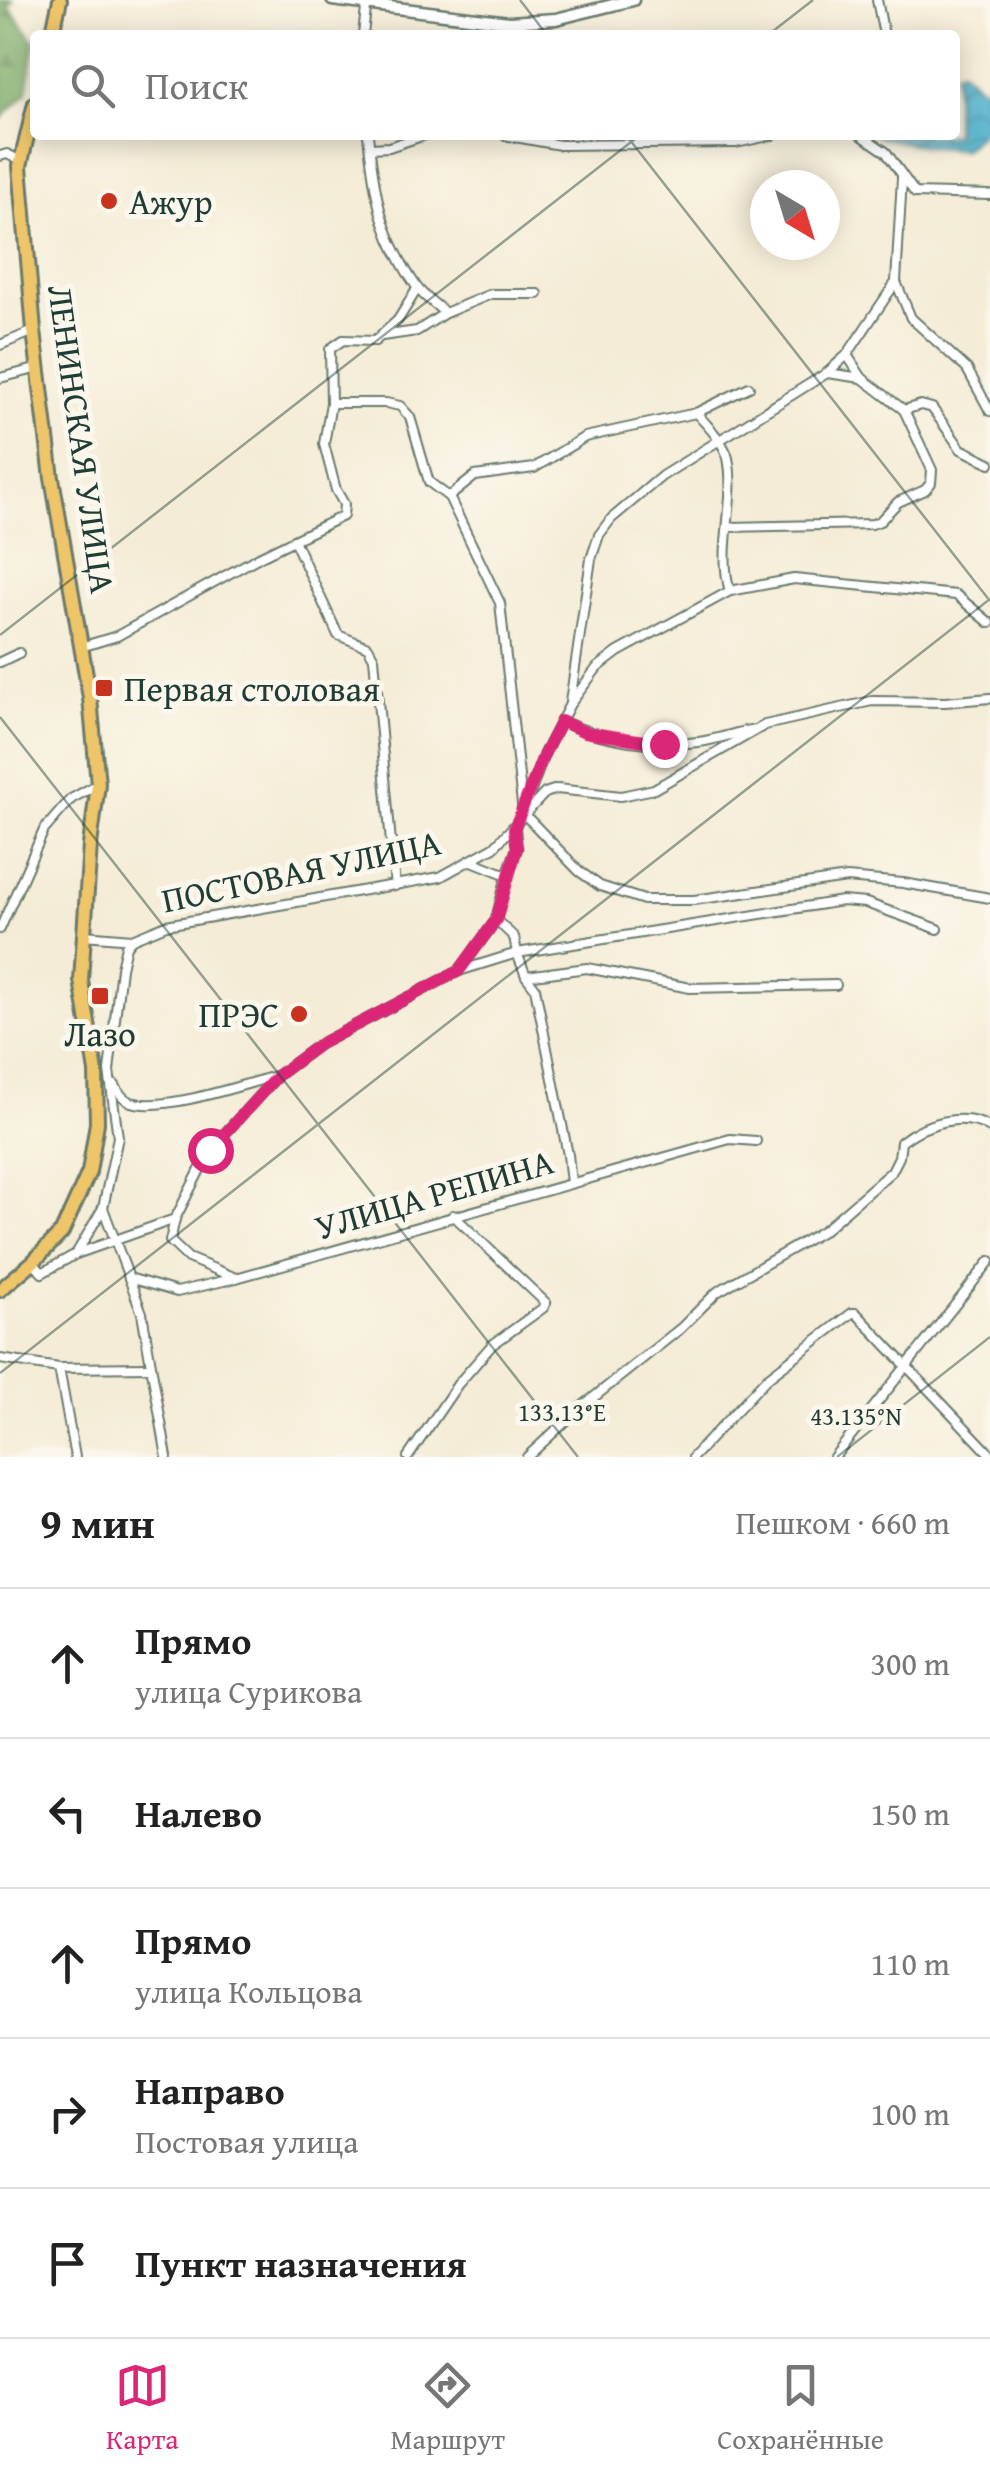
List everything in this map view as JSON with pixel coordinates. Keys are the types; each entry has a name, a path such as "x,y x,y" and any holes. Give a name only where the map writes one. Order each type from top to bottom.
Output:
{"main road":[{"path":"53,30 60,0"},
{"name":"ЛЕНИНСКАЯ УЛИЦА","path":"30,123 20,161 34,331 52,478 90,698 98,784 80,980 103,1072"},
{"path":"0,1290 62,1232 89,1172 103,1072"}],"street":[{"path":"332,0 367,2 509,29 633,0"},
{"path":"877,0 883,30"},
{"path":"364,30 367,2"},
{"path":"369,140 378,213 393,248 417,289 446,313"},
{"path":"370,148 410,140"},
{"path":"533,140 560,145 683,145 750,140"},
{"path":"868,140 886,152 902,178 921,195 990,196"},
{"path":"0,156 6,154 20,161"},
{"path":"902,178 896,282 911,318 967,369 990,410"},
{"path":"570,704 591,559 599,535 611,519 662,476 827,373 848,355 896,282"},
{"path":"81,648 117,636 342,516 344,511 324,444 331,403 330,349 343,340 376,341 398,320 417,289"},
{"path":"382,336 417,331 446,313 492,294 538,294"},
{"path":"0,345 34,331"},
{"path":"730,527 872,524 898,502 926,490 931,483 932,470 904,410 862,378 848,355"},
{"path":"0,378 39,368"},
{"path":"827,373 862,378"},
{"path":"449,498 475,476 534,468 585,438 696,412 749,388"},
{"path":"331,403 386,402 406,410 430,482 449,498 500,604 523,813 579,871 600,886 644,900 694,900 848,878 904,882 990,898"},
{"path":"904,410 932,408 961,448 990,463"},
{"path":"696,412 728,456 730,527 725,576 730,591"},
{"path":"294,540 338,635 368,647 374,658 395,886"},
{"path":"570,704 604,660 730,591 794,579 956,595 990,623"},
{"path":"0,662 19,653"},
{"path":"523,813 545,793 557,789 620,796 654,789 765,726 872,701 990,698"},
{"name":"ПОСТОВАЯ УЛИЦА","path":"103,1072 121,968 132,938 166,925 440,877 472,861 514,829 544,754 570,704"},
{"path":"561,721 585,732 664,744 702,742 754,732"},
{"path":"0,930 44,830 70,798 98,784"},
{"path":"459,971 496,920 517,848 514,829"},
{"path":"472,861 507,875"},
{"path":"236,1278 188,1258 170,1241 175,1219 210,1150 278,1075 320,1044 459,971 517,954 842,901 866,903 938,929"},
{"path":"496,920 514,936 517,954 535,988 571,1183"},
{"path":"84,935 132,938"},
{"path":"526,976 587,968 690,988 836,985"},
{"path":"103,1072 130,1102 208,1095 278,1075"},
{"name":"ЛЕНИНСКАЯ УЛИЦА","path":"76,1254 103,1208 118,1138 115,1104 103,1072"},
{"path":"97,1123 115,1104"},
{"path":"526,1457 681,1328 717,1292 824,1230 892,1170 901,1142 911,1134 955,1120 978,1121 990,1128"},
{"name":"УЛИЦА РЕПИНА","path":"129,1278 177,1292 730,1139 756,1141"},
{"path":"103,1208 142,1313 167,1457"},
{"path":"421,1457 411,1452 458,1384 492,1345 546,1303 452,1215"},
{"path":"33,1262 42,1272 76,1254 175,1219"},
{"path":"834,1457 990,1260"},
{"path":"693,1457 767,1378 852,1313 990,1454"},
{"path":"0,1359 59,1368 151,1366"},
{"path":"59,1368 75,1457"}],"green space":[{"path":"0,0 13,0 8,5 30,35 30,73 27,92 0,120"}],"water":[{"path":"960,70 990,90 990,124 964,149 891,140 960,140"}],"place":[{"name":"Ажур","path":"109,201"},
{"name":"Первая столовая","path":"104,688"},
{"name":"Лазо","path":"100,996"},
{"name":"ПРЭС","path":"299,1014"}],"route":[{"path":"210,1150 278,1075 320,1044 459,971 496,920 517,848 514,829 561,721 585,732 664,744"}]}
